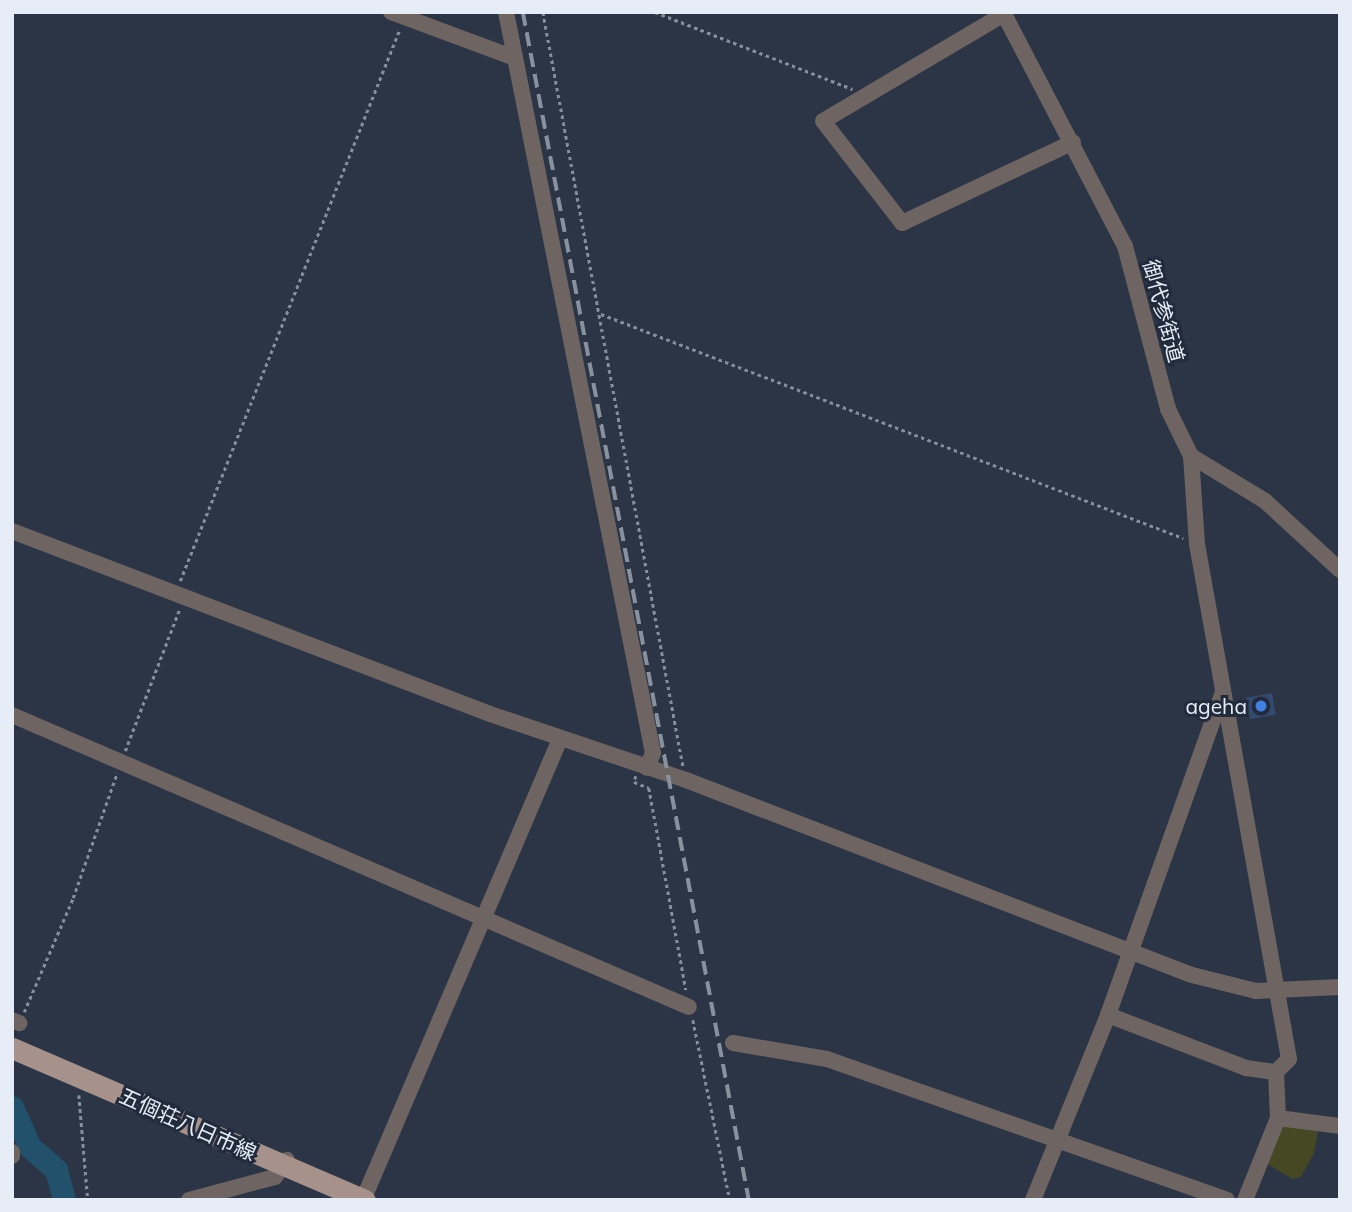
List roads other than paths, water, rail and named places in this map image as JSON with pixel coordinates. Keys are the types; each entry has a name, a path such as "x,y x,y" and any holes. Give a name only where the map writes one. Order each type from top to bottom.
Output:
{"main road":[{"name":"五個荘八日市線","path":"16,1057 78,1076 286,1163 364,1200"}],"street":[{"path":"506,12 653,752 643,767"},
{"path":"1004,13 864,94 823,121 902,223 1073,142"},
{"name":"御代参街道","path":"1004,13 1125,246 1168,409 1191,456"},
{"path":"398,15 515,58"},
{"path":"1191,456 1197,544 1289,1059 1276,1072 1273,1109 1278,1118"},
{"path":"1191,456 1265,501 1340,569"},
{"path":"12,531 181,592 560,739 686,780 1130,952 1222,984 1256,991 1340,987"},
{"path":"1033,1200 1108,1015 1223,692"},
{"path":"12,715 689,1007"},
{"path":"364,1200 560,739"},
{"path":"1108,1015 1246,1068 1276,1072"},
{"path":"733,1043 827,1059 1055,1143 1227,1200"},
{"path":"1278,1118 1340,1126"},
{"path":"1245,1200 1278,1118"},
{"path":"188,1200 275,1177 286,1163"}],"waterway":[{"path":"12,1107 30,1147 56,1170 64,1200"}],"railway":[{"path":"523,12 749,1200"}],"place":[{"name":"ageha","path":"1261,706"}]}
